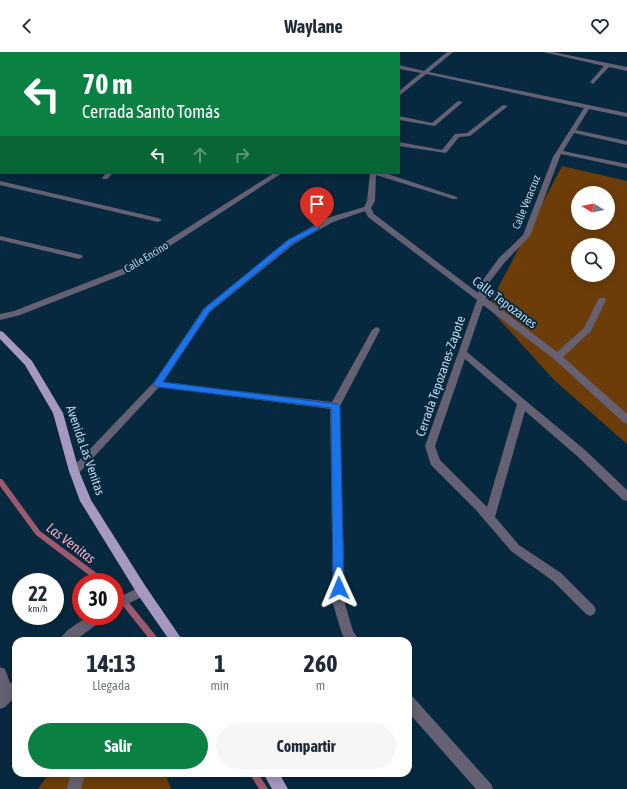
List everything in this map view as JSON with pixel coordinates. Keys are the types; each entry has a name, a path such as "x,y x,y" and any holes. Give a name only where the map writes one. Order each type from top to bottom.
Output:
{"main road":[{"name":"Avenida Las Venitas","path":"0,334 29,363 58,413 74,471 86,501 141,592 174,637"},
{"path":"273,777 281,789"}],"street":[{"path":"400,93 450,52"},
{"path":"546,52 627,69"},
{"path":"593,82 608,65"},
{"path":"400,67 627,115"},
{"path":"400,88 406,89"},
{"path":"400,118 433,125 460,102"},
{"path":"400,144 444,152 458,135 468,135 505,106"},
{"name":"Calle Veracruz","path":"481,300 484,284 502,260 526,236 559,152 587,107"},
{"path":"572,131 627,143"},
{"path":"559,152 627,166"},
{"name":"Calle Encino","path":"0,317 17,313 127,270 277,174"},
{"path":"74,471 157,384 207,310 290,242 330,220 367,208 371,201 373,174"},
{"path":"381,174 455,198"},
{"path":"0,183 158,220"},
{"name":"Calle Tepozanes","path":"367,208 371,215 557,357 627,420"},
{"path":"0,238 79,257"},
{"name":"Cerrada Tepozanes-Zapote","path":"481,300 430,446 435,462 489,518 515,548 557,577 590,610"},
{"path":"557,357 588,329 602,300"},
{"path":"351,637 348,634 339,604 335,406 376,330"},
{"path":"463,353 581,453 627,497"},
{"path":"157,384 335,406"},
{"path":"489,518 522,402"},
{"path":"124,600 141,592"},
{"path":"72,637 87,625"},
{"path":"0,673 8,695"},
{"path":"412,706 486,789"},
{"path":"74,789 77,777"}],"shaded area":[{"path":"562,166 627,181 627,444 555,381 488,307"},
{"path":"46,777 166,777 171,789 38,789"}],"waterway":[{"name":"Las Venitas","path":"0,481 38,533 91,573"},
{"name":"Las Venitas","path":"124,602 153,637"},
{"name":"Las Venitas","path":"256,777 264,789"}],"route":[{"path":"317,228 290,242 207,310 157,384 335,406 339,588"}]}
